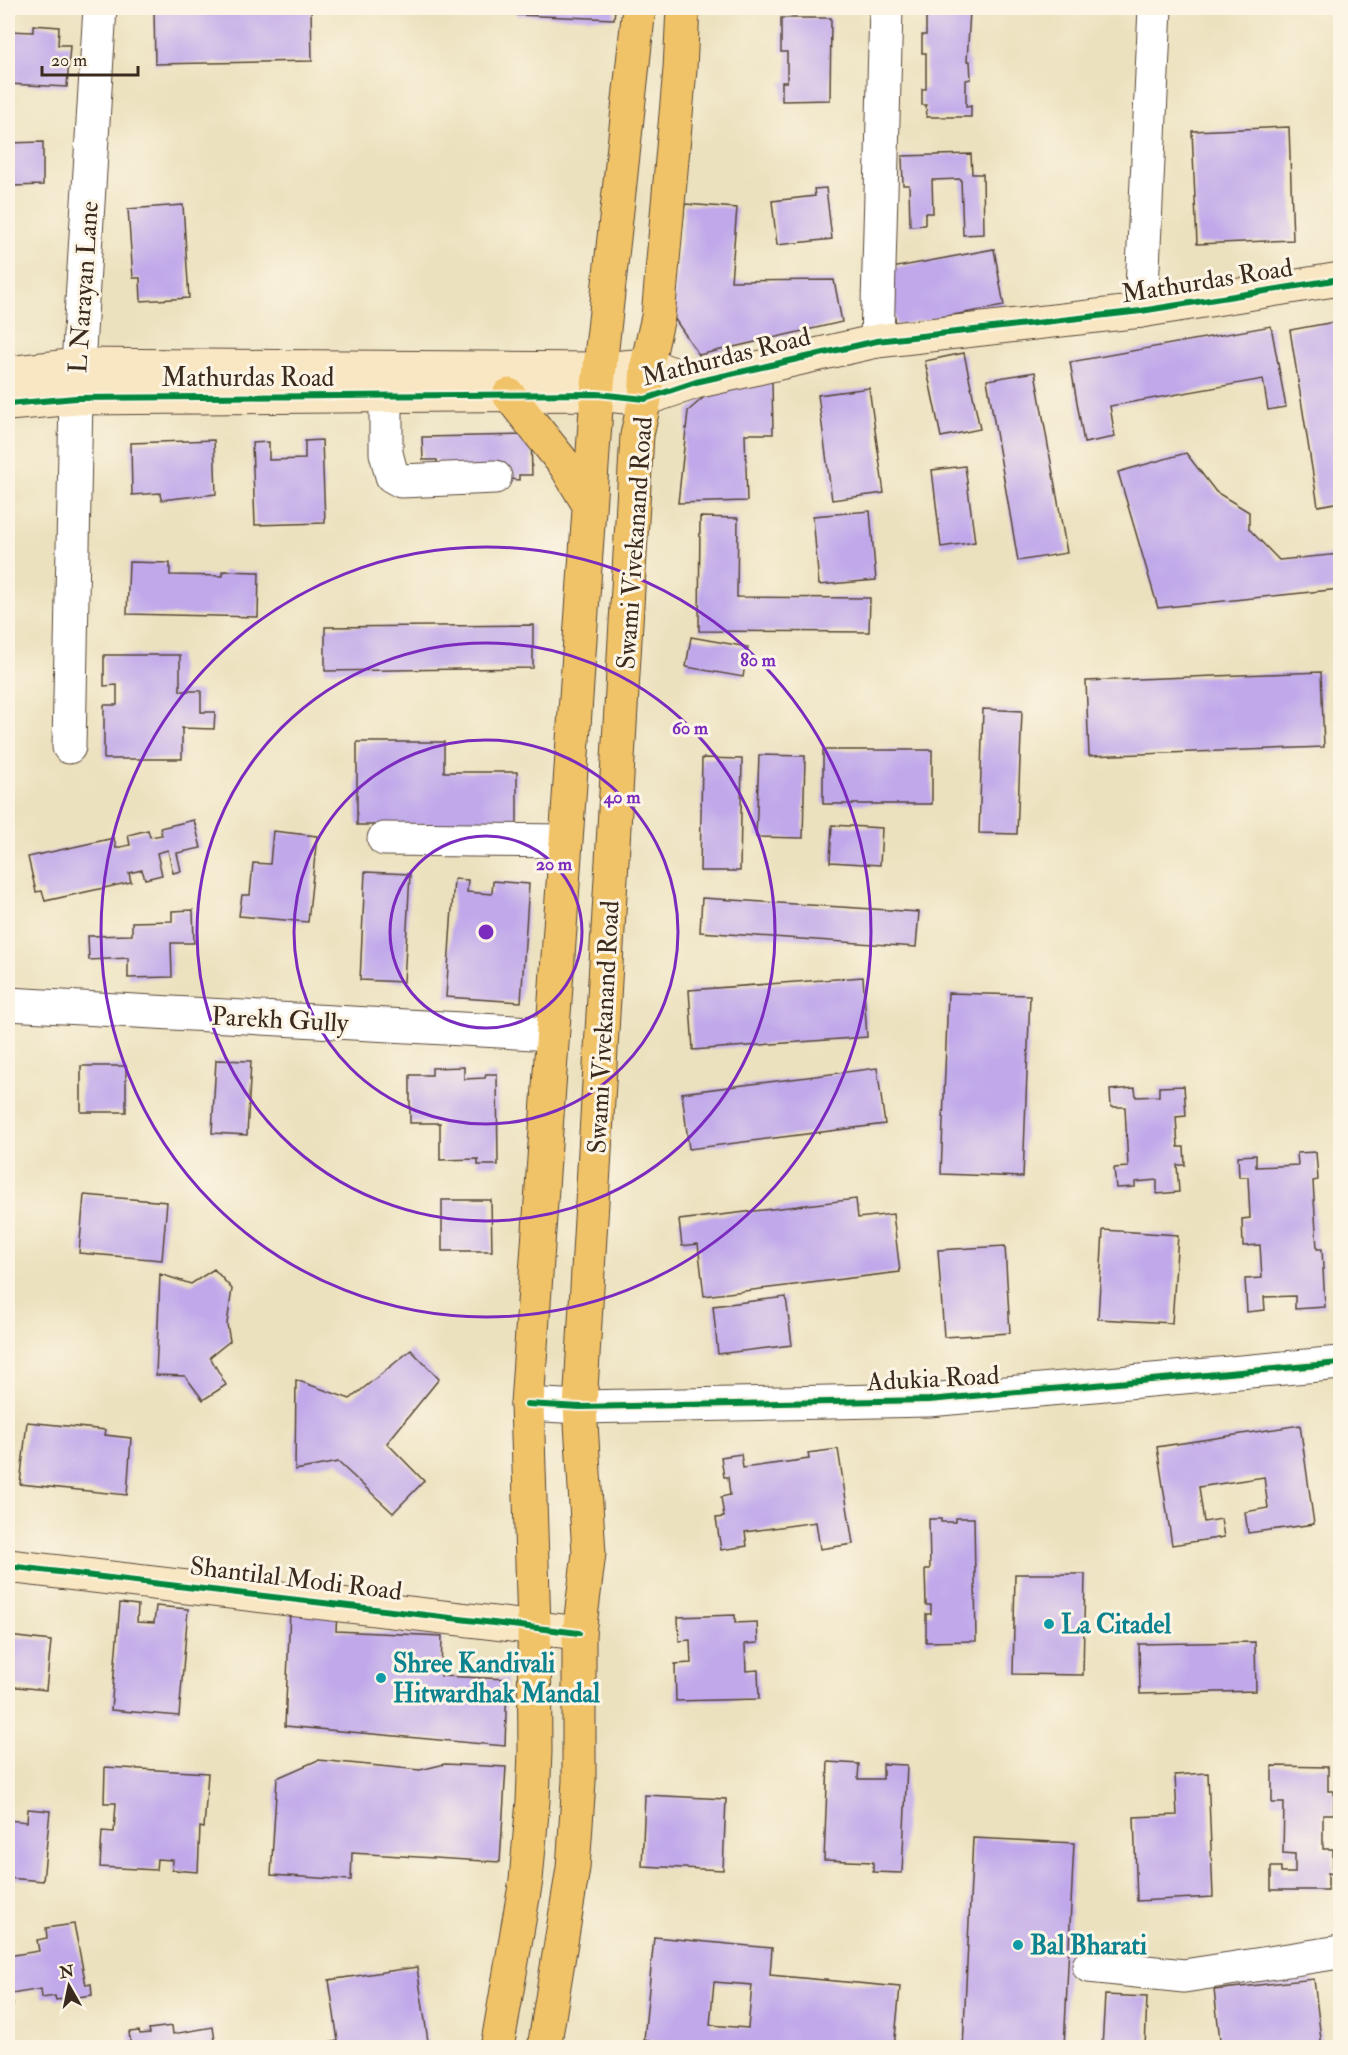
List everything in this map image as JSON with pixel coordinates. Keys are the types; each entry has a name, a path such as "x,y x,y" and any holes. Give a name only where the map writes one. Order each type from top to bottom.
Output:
{"main road":[{"name":"Swami Vivekanand Road","path":"497,2048 526,1880 533,1801 534,1626 527,1404 598,382 639,8"},
{"name":"Swami Vivekanand Road","path":"543,2048 573,1868 579,1781 579,1633 589,1553 580,1407 637,435 645,399 647,365 658,316 680,69 682,8"},
{"path":"508,395 565,465 589,505"}],"street":[{"name":"L Narayan Lane","path":"69,747 76,398 100,8"},
{"path":"878,341 886,8"},
{"path":"1141,311 1155,8"},
{"name":"Mathurdas Road","path":"8,405 76,398 508,395 598,382 645,399 696,382 878,341 1141,311 1341,279"},
{"path":"8,373 78,365 598,382 647,365 696,382"},
{"path":"386,396 386,453 392,476 401,481 495,477"},
{"path":"384,839 565,841"},
{"name":"Parekh Gully","path":"8,1004 552,1034"},
{"name":"Adukia Road","path":"527,1404 580,1407 929,1400 1341,1363"},
{"name":"Shantilal Modi Road","path":"8,1566 579,1633"},
{"path":"1089,1966 1184,1976 1341,1952"}],"building":[{"path":"311,8 312,61 155,64 154,9"},
{"path":"454,8 487,8 486,12"},
{"path":"517,8 615,8 614,19 517,15"},
{"path":"926,11 970,11 967,61 970,61 971,79 966,80 966,107 971,106 971,117 927,117 926,105 922,105 922,89 926,89 926,53 922,53 922,35 926,35"},
{"path":"781,18 831,18 830,100 782,101 782,82 787,82 787,52 781,52"},
{"path":"33,25 59,27 58,45 70,45 67,87 8,84 8,31 33,32"},
{"path":"1289,127 1293,240 1197,244 1192,131"},
{"path":"43,142 43,185 12,186 12,192 8,192 8,143"},
{"path":"971,154 972,174 983,174 984,234 963,235 961,179 932,180 933,213 925,213 925,225 910,226 909,185 903,185 902,156"},
{"path":"826,188 832,239 777,245 772,201 815,196 814,189"},
{"path":"685,204 737,208 731,281 834,280 842,322 699,355 672,315"},
{"path":"183,205 189,298 141,301 140,278 133,278 128,209"},
{"path":"994,249 1004,306 896,325 886,269"},
{"path":"1340,321 1340,502 1318,506 1290,330"},
{"path":"1271,326 1286,407 1268,410 1263,379 1110,406 1115,437 1084,443 1070,362"},
{"path":"964,353 980,429 941,437 925,361"},
{"path":"1035,372 1067,553 1018,561 987,380"},
{"path":"772,382 773,434 745,434 747,501 678,503 688,411 719,384"},
{"path":"869,388 884,493 832,500 818,395"},
{"path":"531,435 532,475 519,475 519,480 437,473 437,460 423,460 422,437"},
{"path":"214,440 216,494 161,500 160,493 132,495 131,443"},
{"path":"322,440 325,523 255,525 252,443 269,442 269,460 305,459 305,441"},
{"path":"1186,453 1216,492 1249,512 1249,529 1279,560 1340,554 1340,589 1158,608 1118,472"},
{"path":"965,466 975,542 941,547 932,470"},
{"path":"870,511 876,580 819,585 813,516"},
{"path":"700,517 738,518 737,597 870,598 869,632 699,631"},
{"path":"129,562 170,563 170,575 223,576 223,571 259,572 258,617 127,614"},
{"path":"533,625 533,668 325,671 325,627"},
{"path":"691,637 748,647 743,677 686,667"},
{"path":"104,655 180,655 180,691 201,691 201,712 215,712 214,729 182,728 182,759 104,759 104,705 117,705 117,685 104,686"},
{"path":"1321,672 1324,747 1089,756 1086,681"},
{"path":"983,709 1022,711 1017,834 979,833"},
{"path":"357,742 444,742 444,772 517,772 517,837 432,825 357,825"},
{"path":"823,750 932,750 932,804 823,804"},
{"path":"759,755 805,756 803,838 756,837"},
{"path":"702,758 742,759 740,871 700,871"},
{"path":"194,820 201,848 177,853 181,871 173,873 168,850 157,853 162,875 145,879 142,870 129,873 131,882 45,901 42,891 36,892 28,857 114,838 116,848 130,845 128,835 148,830 150,837 162,835 160,828"},
{"path":"832,825 882,828 880,865 830,862"},
{"path":"273,831 317,836 308,922 239,916 242,895 250,895 253,863 270,864"},
{"path":"365,872 410,874 404,982 360,980"},
{"path":"454,879 468,880 467,892 492,894 493,881 529,884 521,1002 446,997"},
{"path":"702,898 919,912 916,947 700,932"},
{"path":"193,910 194,943 171,943 172,977 128,978 128,958 89,960 88,936 132,935 132,922 172,921 172,911"},
{"path":"863,977 867,1037 693,1050 689,990"},
{"path":"948,993 1030,995 1023,1177 941,1174"},
{"path":"216,1060 251,1061 247,1135 212,1133"},
{"path":"81,1066 126,1066 126,1112 81,1112"},
{"path":"464,1067 464,1079 485,1078 486,1074 497,1074 498,1165 478,1165 478,1159 440,1160 440,1123 410,1123 410,1075 432,1075 432,1068"},
{"path":"877,1068 885,1124 689,1149 682,1093"},
{"path":"1184,1086 1186,1116 1176,1117 1178,1147 1184,1147 1185,1165 1177,1165 1179,1192 1157,1194 1157,1180 1135,1182 1135,1187 1116,1188 1114,1168 1128,1167 1125,1107 1111,1107 1110,1090 1135,1088 1136,1097 1159,1096 1159,1087"},
{"path":"1316,1152 1318,1180 1313,1181 1317,1249 1322,1249 1325,1307 1295,1309 1295,1296 1264,1297 1265,1310 1247,1312 1245,1279 1262,1278 1260,1245 1243,1246 1242,1219 1250,1218 1248,1177 1239,1177 1238,1156 1256,1155 1256,1167 1298,1165 1297,1153"},
{"path":"84,1195 167,1202 162,1260 79,1253"},
{"path":"856,1199 858,1218 893,1214 900,1272 704,1296 698,1244 682,1246 679,1220"},
{"path":"442,1200 491,1200 492,1251 442,1251"},
{"path":"1103,1230 1178,1235 1172,1323 1098,1319"},
{"path":"1005,1246 1010,1333 944,1337 938,1250"},
{"path":"214,1269 232,1289 227,1324 230,1341 210,1357 226,1385 203,1400 185,1376 156,1375 160,1274 191,1284"},
{"path":"786,1297 792,1345 718,1354 713,1306"},
{"path":"411,1350 439,1379 387,1443 424,1481 393,1513 338,1462 295,1470 296,1380 350,1399"},
{"path":"27,1422 106,1430 105,1435 131,1438 127,1495 20,1484"},
{"path":"1300,1425 1314,1524 1248,1533 1245,1512 1268,1508 1264,1477 1199,1487 1204,1522 1221,1519 1224,1537 1172,1545 1157,1447"},
{"path":"838,1449 853,1544 820,1549 816,1522 745,1532 747,1546 721,1550 716,1518 724,1517 721,1497 730,1495 728,1477 724,1477 721,1457 741,1454 743,1468 809,1459 808,1453"},
{"path":"956,1518 974,1518 976,1641 926,1642 926,1614 931,1614 931,1605 926,1605 925,1569 930,1569 929,1519 956,1522"},
{"name":"La Citadel","path":"1015,1574 1085,1574 1083,1675 1013,1674"},
{"path":"120,1603 138,1605 137,1622 154,1623 156,1606 188,1609 179,1716 111,1710"},
{"name":"Shree Kandivali Hitwardhak Mandal","path":"290,1610 337,1612 336,1631 442,1636 441,1676 507,1679 505,1746 285,1726"},
{"path":"735,1615 735,1623 757,1622 758,1643 745,1644 746,1671 758,1670 759,1699 676,1701 675,1664 691,1663 690,1640 679,1641 678,1617"},
{"path":"8,1636 51,1641 46,1690 8,1686"},
{"path":"1255,1642 1256,1691 1140,1694 1139,1644"},
{"path":"318,1760 420,1770 445,1764 506,1767 500,1862 352,1853 351,1880 271,1875 277,1778"},
{"path":"828,1762 859,1764 858,1779 883,1779 883,1764 907,1765 902,1873 873,1872 873,1862 824,1860"},
{"path":"1272,1766 1328,1767 1328,1791 1334,1791 1334,1814 1323,1814 1323,1849 1333,1849 1333,1874 1328,1873 1328,1890 1271,1890 1271,1867 1281,1867 1281,1873 1295,1873 1295,1854 1283,1853 1284,1803 1272,1803"},
{"path":"105,1767 208,1773 204,1828 200,1827 198,1872 172,1870 173,1860 157,1859 156,1870 100,1867 102,1831 114,1832 116,1803 104,1803"},
{"path":"1208,1773 1213,1897 1137,1901 1134,1817 1177,1815 1175,1775"},
{"path":"645,1795 726,1799 723,1870 642,1866"},
{"path":"28,1809 50,1811 43,1881 8,1878 8,1820 27,1822"},
{"name":"Bal Bharati","path":"973,1838 1074,1843 1064,2048 963,2048"},
{"path":"74,1924 86,1985 91,1984 92,1995 56,2000 55,1996 42,1998 41,1989 11,1994 13,2005 8,2006 8,1956 39,1951 37,1940 47,1938 46,1928"},
{"path":"654,1937 772,1948 770,1975 900,1987 894,2048 724,2048 644,2040","holes":["714,1982 752,1985 748,2028 710,2025"]},
{"path":"417,1967 429,2048 302,2048 338,2041 329,1980"},
{"path":"1314,1979 1322,2048 1221,2048 1214,1990"},
{"path":"1105,1995 1147,1997 1145,2048 1102,2048"},
{"path":"172,2026 173,2034 213,2027 216,2048 131,2048 129,2032 150,2033 149,2029"}],"cycle path":[{"path":"8,404 76,398 597,394 645,399 696,382 877,341 1141,311 1340,279"},
{"path":"527,1404 580,1407 929,1400 1340,1363"},
{"path":"8,1566 579,1633"}],"place":[{"name":"La Citadel","path":"1049,1624"},
{"name":"Shree Kandivali Hitwardhak Mandal","path":"381,1678"},
{"name":"Bal Bharati","path":"1018,1945"}]}
